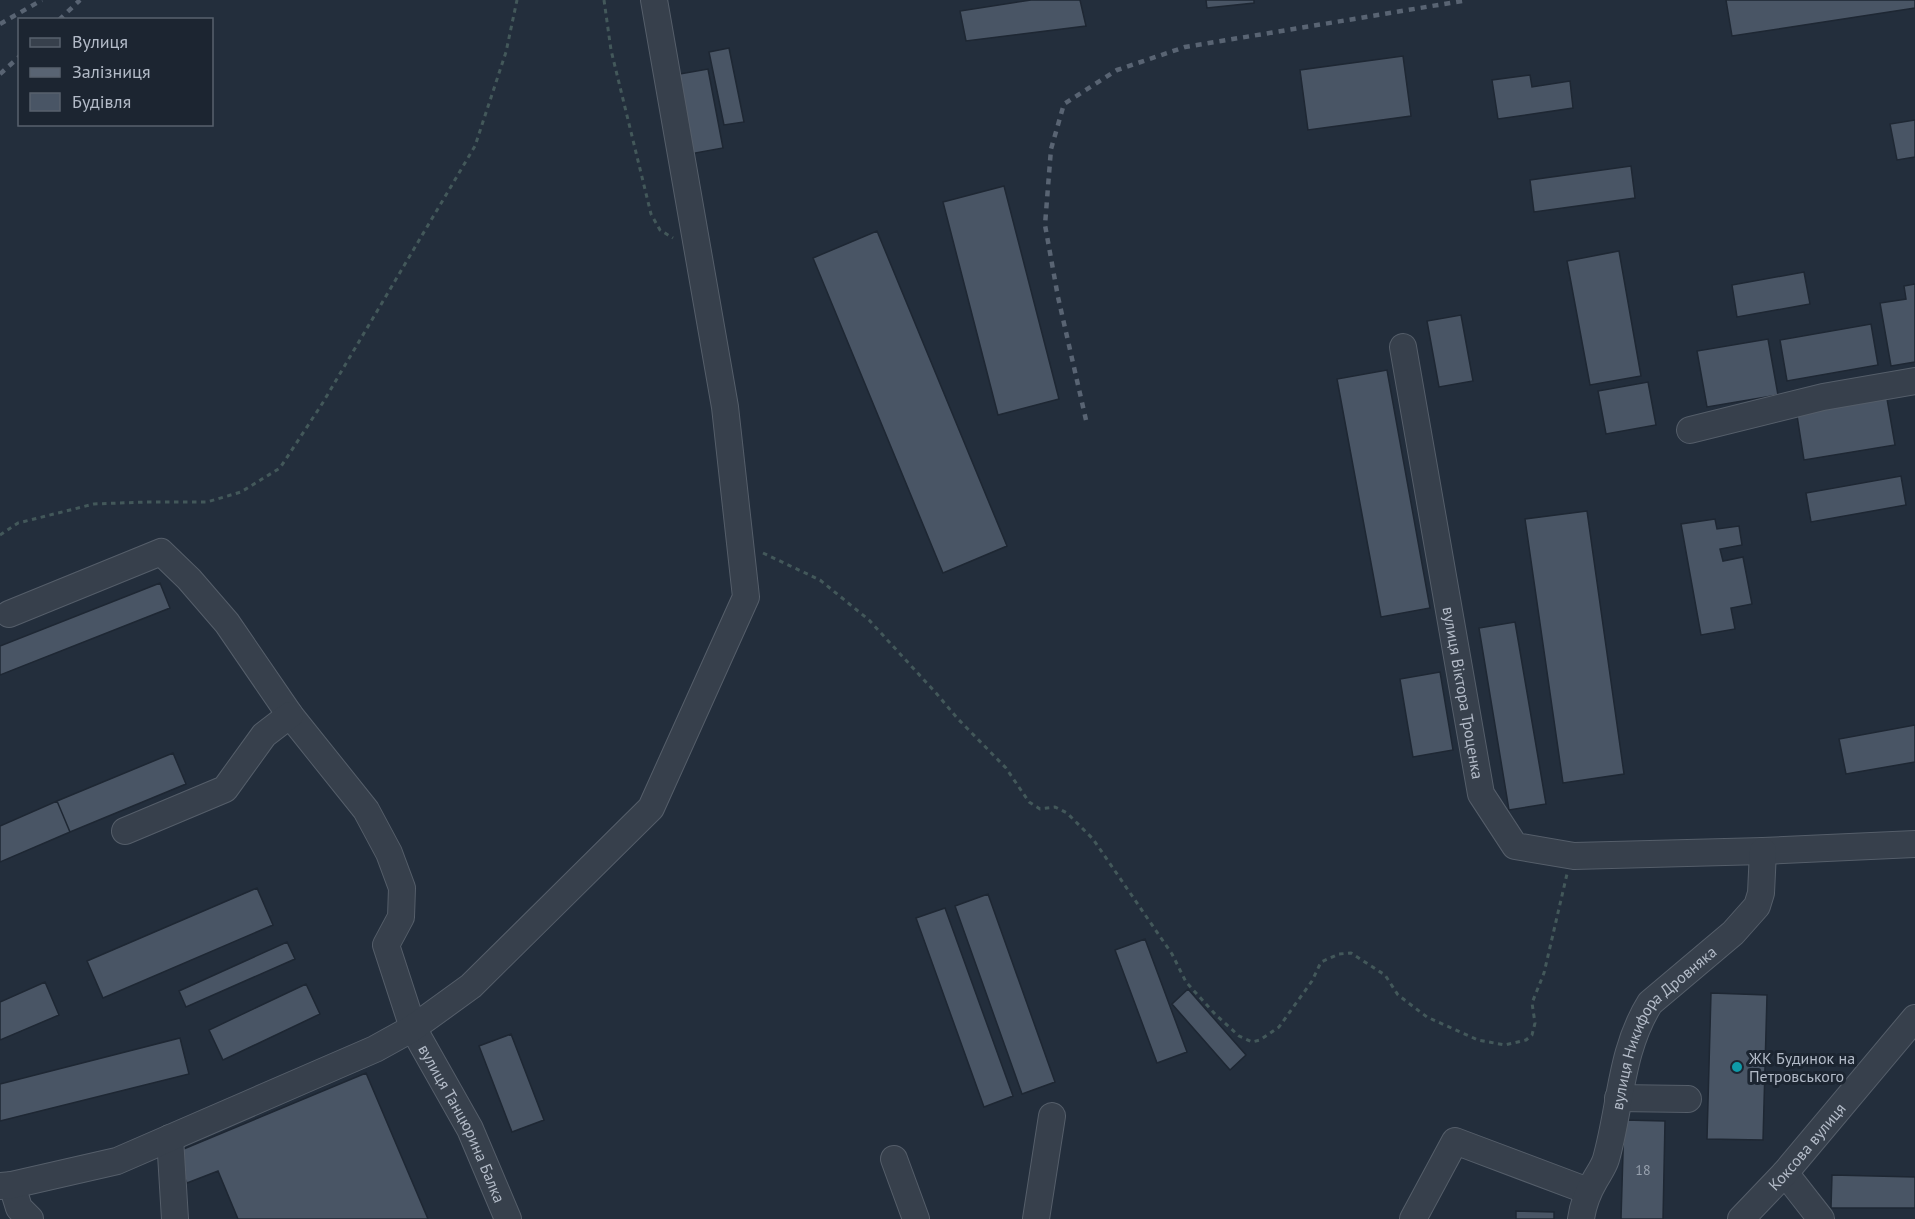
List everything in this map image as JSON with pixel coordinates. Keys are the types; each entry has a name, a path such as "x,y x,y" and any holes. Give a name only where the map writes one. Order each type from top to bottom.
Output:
{"street":[{"path":"30,1219 19,1208 6,1185 117,1161 375,1049 413,1028 471,986 651,808 746,597 725,406 654,0"},
{"name":"вулиця Віктора Троценка","path":"1403,347 1481,794 1515,846 1574,856 1915,844"},
{"path":"1690,429 1823,397 1915,381"},
{"name":"вулиця Танцюрина Балка","path":"9,614 161,552 189,579 227,623 290,715 366,810 389,853 402,888 402,898 401,918 386,945 413,1028 470,1129 508,1219"},
{"path":"126,831 225,789 264,735 290,715"},
{"name":"вулиця Никифора Дровняка","path":"1581,1219 1588,1191 1605,1162 1629,1049 1637,1028 1650,1003 1733,933 1758,906 1764,850"},
{"name":"Коксова вулиця","path":"1741,1219 1785,1173 1915,1018"},
{"path":"1618,1098 1688,1099"},
{"path":"1036,1219 1052,1116"},
{"path":"170,1138 175,1219"},
{"path":"1413,1219 1455,1141 1588,1191"},
{"path":"894,1159 916,1219"},
{"path":"1785,1173 1821,1219"}],"path":[{"path":"0,535 18,523 94,504 207,502 241,492 279,468 322,404 475,146 506,52 517,0"},
{"path":"604,0 611,50 651,214 660,230 698,249"},
{"path":"741,547 763,553 820,580 868,620 1006,768 1029,802 1040,809 1055,807 1067,813 1093,839 1172,954 1186,981 1215,1014 1239,1036 1252,1042 1260,1040 1279,1027 1312,981 1321,962 1339,954 1351,953 1385,975 1398,995 1427,1017 1478,1040 1505,1045 1526,1040 1532,1035 1535,1023 1532,1003 1544,973 1563,887 1574,856"}],"building":[{"path":"1031,0 1080,0 1086,26 966,41 960,11"},
{"path":"1206,0 1254,0 1254,3 1207,8"},
{"path":"1726,0 1915,0 1915,8 1732,36"},
{"path":"729,48 744,122 724,125 709,52"},
{"path":"1403,56 1411,116 1308,130 1300,70"},
{"path":"708,69 723,148 690,154 674,75"},
{"path":"1530,75 1532,87 1570,81 1573,108 1498,119 1492,80"},
{"path":"1915,120 1915,157 1897,160 1890,124"},
{"path":"1631,166 1635,198 1534,212 1530,180"},
{"path":"1004,186 1059,399 998,415 943,202"},
{"path":"877,231 1007,546 943,573 813,258"},
{"path":"1619,251 1641,376 1590,385 1567,261"},
{"path":"1804,272 1810,304 1737,317 1732,285"},
{"path":"1915,284 1915,362 1891,366 1880,303 1906,299 1904,286"},
{"path":"1461,315 1473,381 1439,387 1427,321"},
{"path":"1871,324 1878,365 1787,381 1780,340"},
{"path":"1768,339 1778,395 1707,407 1697,351"},
{"path":"1387,370 1430,608 1381,617 1337,379"},
{"path":"1648,382 1656,425 1606,434 1598,391"},
{"path":"1886,393 1895,445 1804,460 1796,409"},
{"path":"1901,476 1906,505 1811,522 1806,493"},
{"path":"1587,511 1624,774 1563,783 1525,519"},
{"path":"1715,519 1717,529 1739,526 1742,545 1720,549 1723,561 1743,557 1752,604 1731,608 1735,629 1701,635 1681,524"},
{"path":"160,583 170,608 0,675 0,646"},
{"path":"1515,622 1546,804 1509,810 1479,628"},
{"path":"1440,672 1453,750 1413,757 1400,679"},
{"path":"1915,725 1915,762 1846,774 1839,739"},
{"path":"173,753 186,784 70,832 57,801"},
{"path":"57,801 70,832 0,862 0,826"},
{"path":"257,888 273,925 103,998 87,961"},
{"path":"988,894 1055,1082 1022,1094 955,906"},
{"path":"945,908 1013,1096 984,1107 916,918"},
{"path":"1145,939 1187,1052 1157,1063 1115,950"},
{"path":"287,942 295,959 186,1007 179,991"},
{"path":"45,982 59,1015 0,1040 0,1002"},
{"path":"306,984 320,1014 223,1060 209,1030"},
{"path":"1188,989 1246,1055 1230,1070 1172,1004"},
{"name":"ЖК Будинок на Петровського","path":"1711,993 1767,995 1763,1140 1707,1139"},
{"path":"511,1034 544,1120 512,1132 479,1046"},
{"path":"180,1038 189,1074 0,1121 0,1084"},
{"path":"366,1073 428,1219 238,1219 218,1171 187,1183 174,1153"},
{"path":"1624,1120 1665,1121 1663,1219 1621,1219"},
{"path":"1832,1175 1915,1177 1915,1208 1831,1208"},
{"path":"1516,1211 1554,1212 1554,1219 1516,1219"}],"railway":[{"path":"0,24 42,0"},
{"path":"61,18 80,0"},
{"path":"1086,420 1058,297 1045,225 1051,149 1064,104 1117,70 1185,47 1468,0"},
{"path":"0,74 18,58"}],"place":[{"name":"ЖК Будинок на Петровського","path":"1737,1067"}]}
